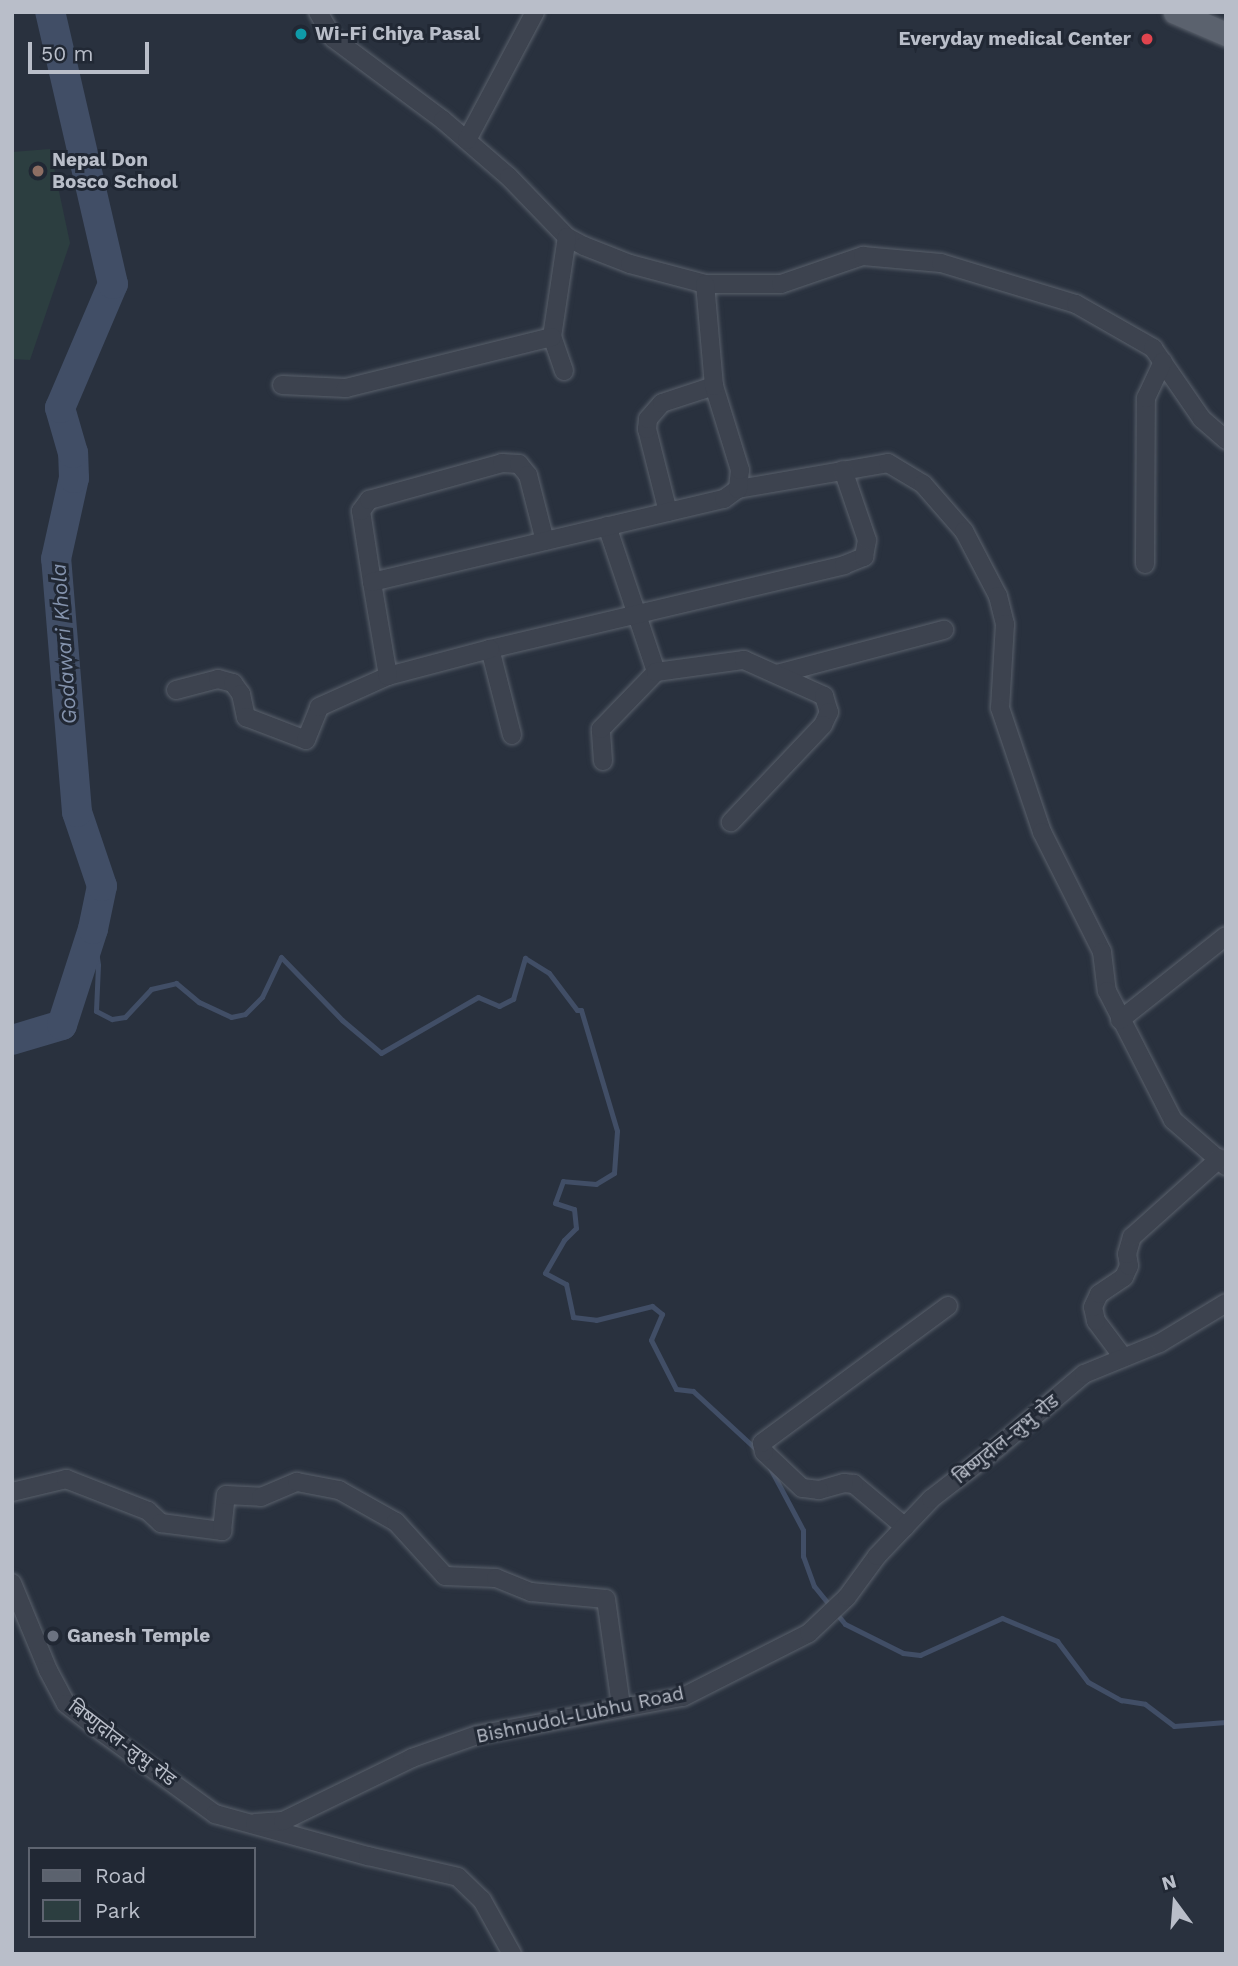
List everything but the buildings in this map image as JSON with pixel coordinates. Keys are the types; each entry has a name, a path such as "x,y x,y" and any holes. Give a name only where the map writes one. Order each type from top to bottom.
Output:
{"main road":[{"path":"1175,12 1226,34"}],"street":[{"path":"318,12 333,38 379,69 467,140 567,237 630,264 705,284 781,284 863,256 941,263 1076,304 1153,348 1202,419 1226,440"},
{"path":"467,140 535,12"},
{"path":"564,371 552,337 567,237"},
{"path":"705,284 714,386 740,470 738,489"},
{"path":"282,385 346,388 552,337"},
{"path":"1145,564 1146,398 1163,362"},
{"path":"668,512 647,429 648,419 662,403 714,386"},
{"path":"388,676 361,510 369,500 502,463 519,464 528,475 545,541"},
{"path":"372,582 724,499 738,489 843,470 888,463 923,484 964,531 998,596 1004,624 1000,708 1042,832 1102,952 1107,991 1173,1120 1223,1162 1132,1237 1127,1254 1129,1266 1124,1277 1099,1294 1093,1307 1096,1321 1123,1357"},
{"path":"176,690 219,679 233,683 241,694 246,717 306,740 320,707 388,676 490,649 844,565 864,557 867,540 843,470"},
{"path":"607,526 656,672"},
{"path":"777,674 944,630"},
{"path":"490,649 512,735"},
{"path":"603,761 601,729 656,672 744,660 824,696 829,712 823,725 731,821"},
{"path":"1120,1020 1226,936"},
{"name":"बिष्णुदोल-लुभु रोड","path":"821,1621 847,1597 877,1556 931,1499 998,1448 1084,1374 1160,1343 1226,1303"},
{"path":"905,1527 854,1484 844,1483 819,1490 802,1488 765,1452 762,1443 948,1306"},
{"path":"12,1492 66,1479 148,1511 161,1523 222,1531 226,1495 261,1497 297,1482 339,1490 396,1522 444,1576 458,1579 496,1578 531,1592 606,1600 621,1706"},
{"name":"बिष्णुदोल-लुभु रोड","path":"12,1583 48,1670 66,1704 215,1814 256,1823 369,1857 458,1877 482,1900 512,1954"},
{"name":"Bishnudol-Lubhu Road","path":"256,1823 283,1822 412,1758 477,1734 621,1706 684,1697 809,1633 821,1621"}],"green space":[{"name":"Nepal Don Bosco School","path":"50,149 70,243 30,360 12,359 12,152"}],"waterway":[{"name":"Godawari Khola","path":"12,1040 62,1025 93,929 102,886 77,812 56,559 74,478 73,453 60,408 113,284 50,12"},
{"path":"93,929 98,965 96,1011 112,1019 125,1017 151,989 176,983 199,1002 231,1017 245,1014 262,997 281,957 342,1020 381,1053 478,997 499,1006 513,999 525,958 549,973 577,1010 581,1010 617,1131 614,1173 596,1184 563,1181 555,1203 574,1209 576,1228 564,1240 545,1273 566,1284 573,1317 596,1320 652,1306 662,1314 651,1340 676,1389 693,1391 759,1452"},
{"path":"769,1466 803,1530 803,1556 814,1586 845,1624 903,1653 920,1655 1002,1618 1057,1641 1088,1682 1121,1700 1145,1704 1174,1726 1226,1722"}],"place":[{"name":"Wi-Fi Chiya Pasal","path":"301,34"},
{"name":"Everyday medical Center","path":"1147,39"},
{"name":"Nepal Don Bosco School","path":"38,171"},
{"name":"Ganesh Temple","path":"53,1636"}]}
